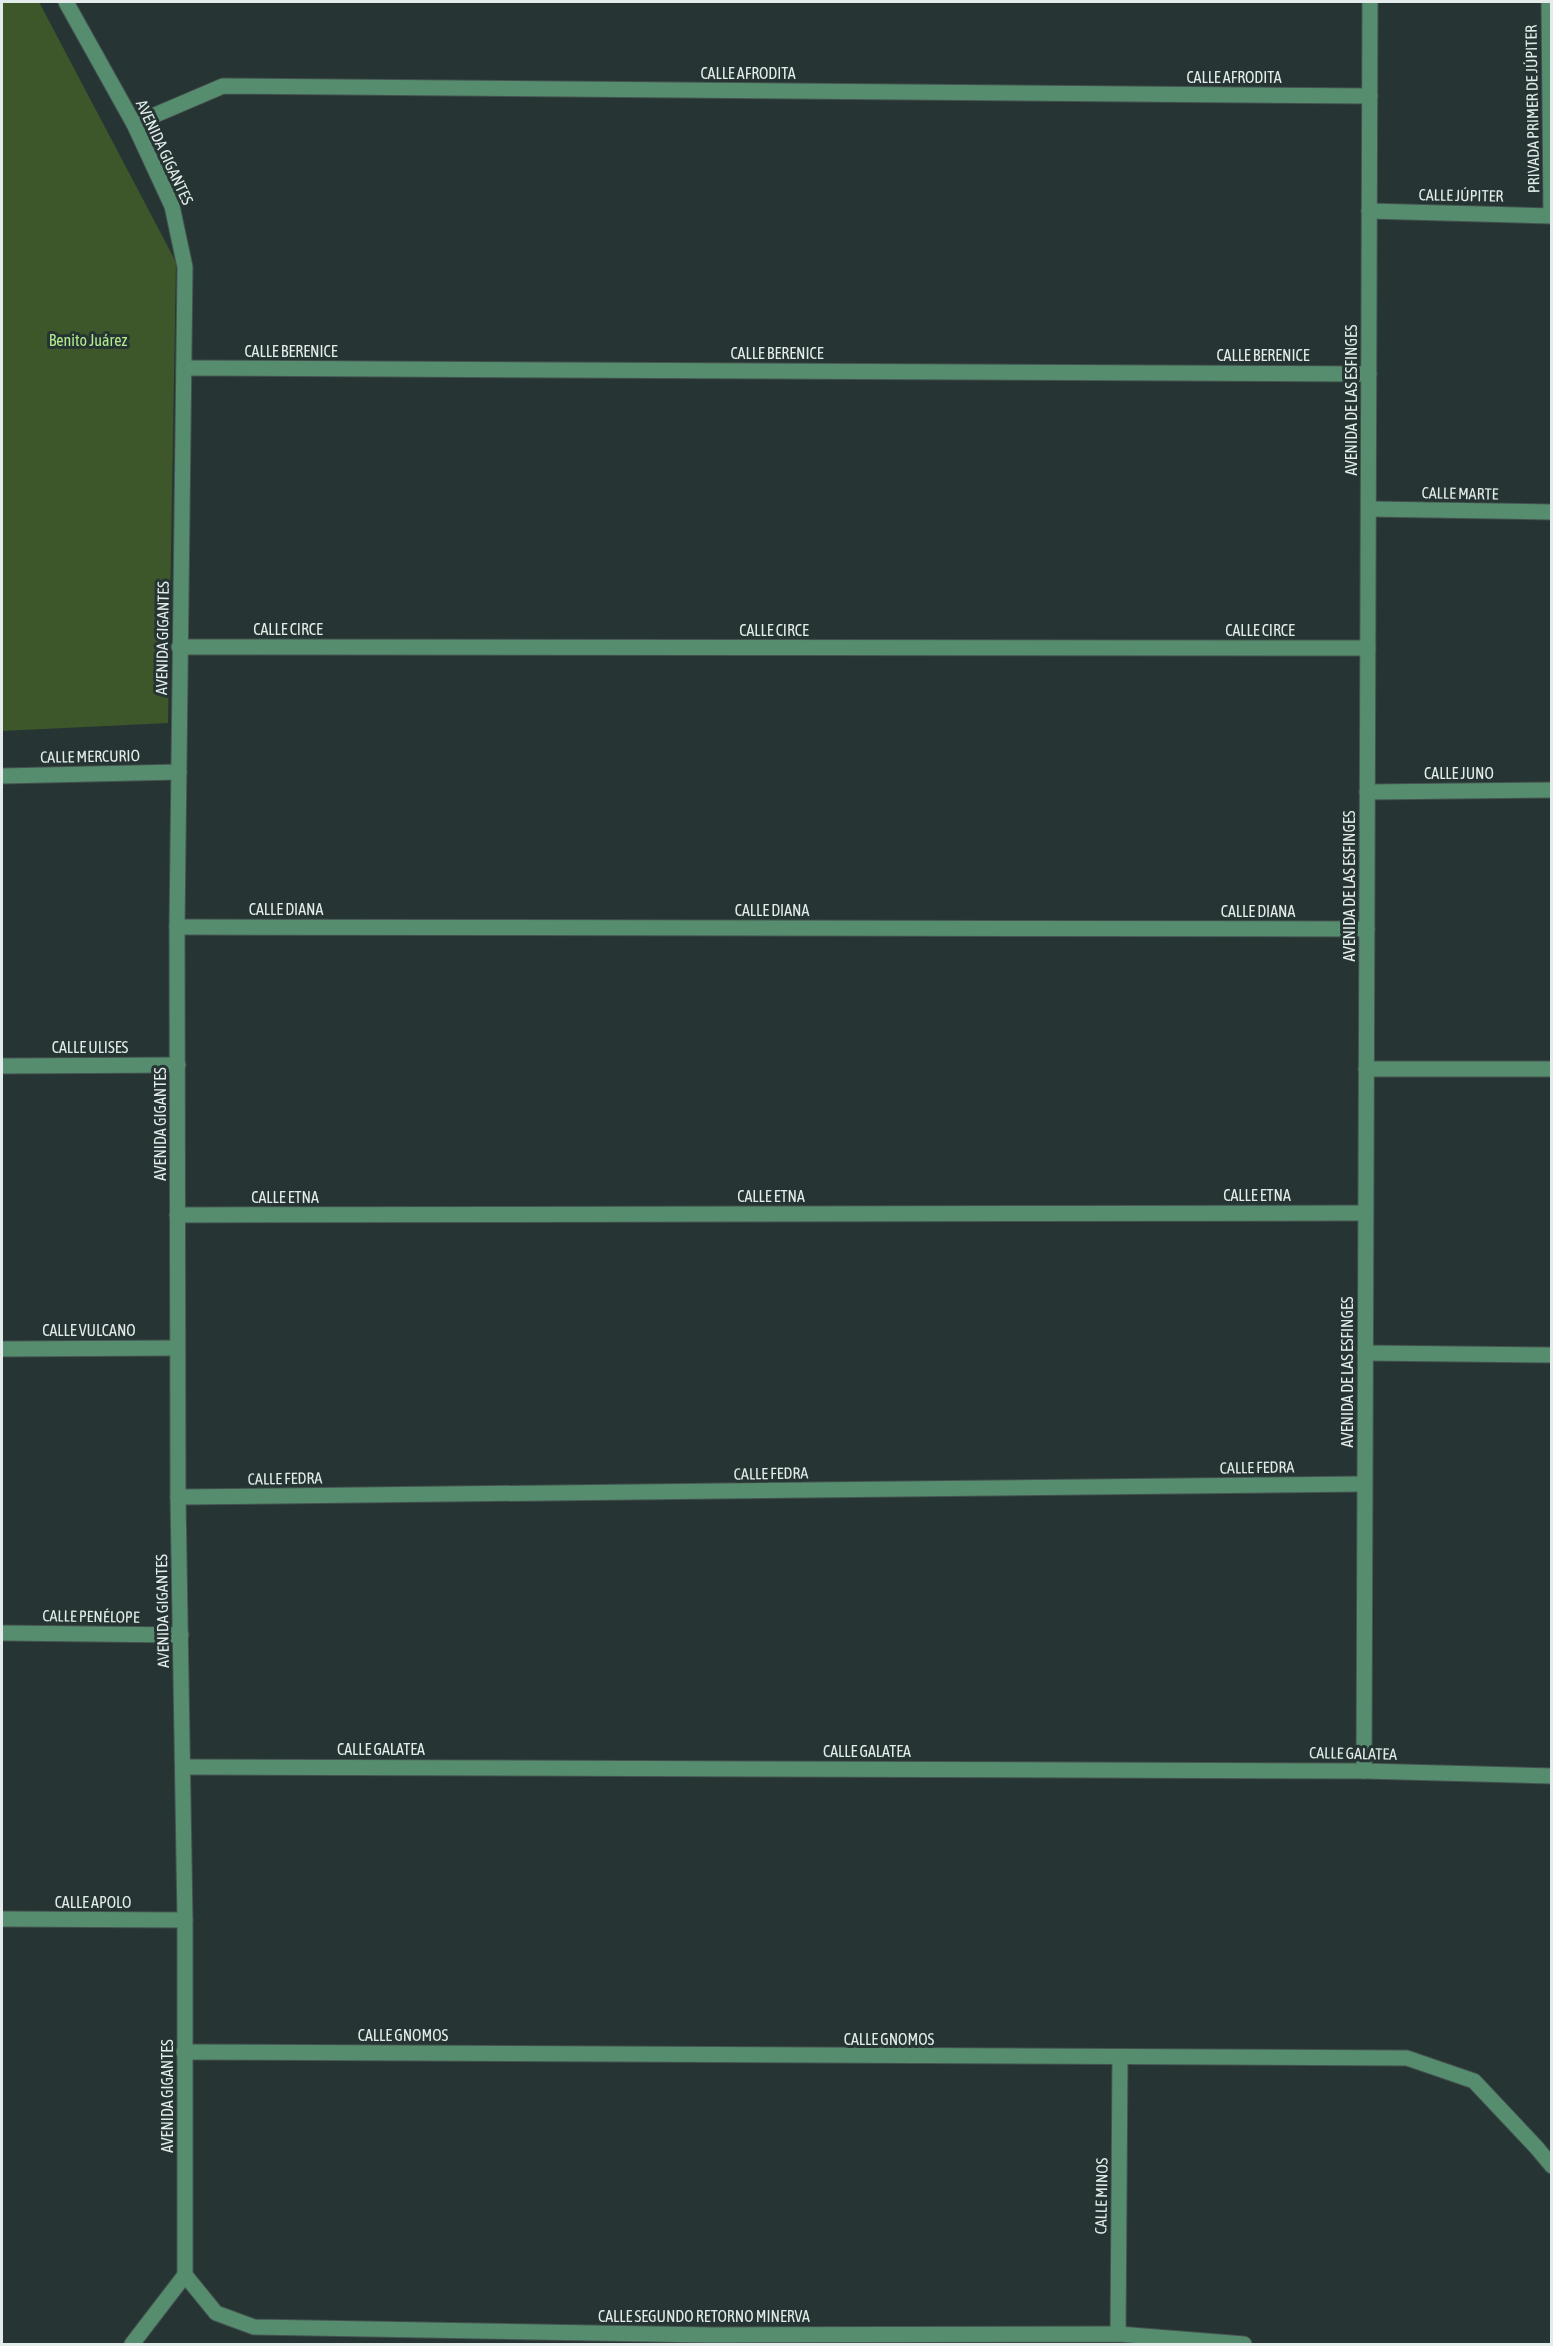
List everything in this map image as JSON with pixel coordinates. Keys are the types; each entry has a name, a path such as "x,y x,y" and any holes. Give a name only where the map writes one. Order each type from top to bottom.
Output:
{"street":[{"name":"AVENIDA GIGANTES","path":"66,2 134,124 172,206 185,267 177,927 177,1348 185,1920 185,2275"},
{"name":"AVENIDA DE LAS ESFINGES","path":"1364,1771 1370,2"},
{"name":"PRIVADA PRIMER DE JÚPITER","path":"1549,2 1551,216"},
{"name":"CALLE AFRODITA","path":"134,124 223,86 1370,96"},
{"name":"CALLE JÚPITER","path":"1370,211 1551,216"},
{"name":"CALLE BERENICE","path":"184,368 1369,374"},
{"name":"CALLE MARTE","path":"1369,509 1551,512"},
{"name":"CALLE CIRCE","path":"179,647 1368,648"},
{"name":"CALLE MERCURIO","path":"2,776 179,772"},
{"name":"CALLE JUNO","path":"1367,792 1551,790"},
{"name":"CALLE DIANA","path":"177,927 1367,929"},
{"name":"CALLE ULISES","path":"2,1066 178,1065"},
{"path":"1366,1069 1551,1069"},
{"name":"CALLE ETNA","path":"177,1215 1365,1213"},
{"name":"CALLE VULCANO","path":"2,1349 177,1348"},
{"path":"1365,1353 1551,1355"},
{"name":"CALLE FEDRA","path":"178,1497 1364,1484"},
{"name":"CALLE PENÉLOPE","path":"2,1633 181,1635"},
{"name":"CALLE GALATEA","path":"183,1767 1364,1771 1551,1776"},
{"name":"CALLE APOLO","path":"2,1919 185,1920"},
{"name":"CALLE GNOMOS","path":"184,2052 1407,2058 1474,2081 1538,2148 1551,2166"},
{"name":"CALLE MINOS","path":"1118,2334 1120,2058"},
{"path":"132,2344 185,2275"},
{"name":"CALLE SEGUNDO RETORNO MINERVA","path":"185,2275 216,2313 254,2328 710,2340 1118,2334 1244,2344"}],"green space":[{"name":"Benito Juárez","path":"2,2 39,2 176,262 168,723 2,731"}]}
